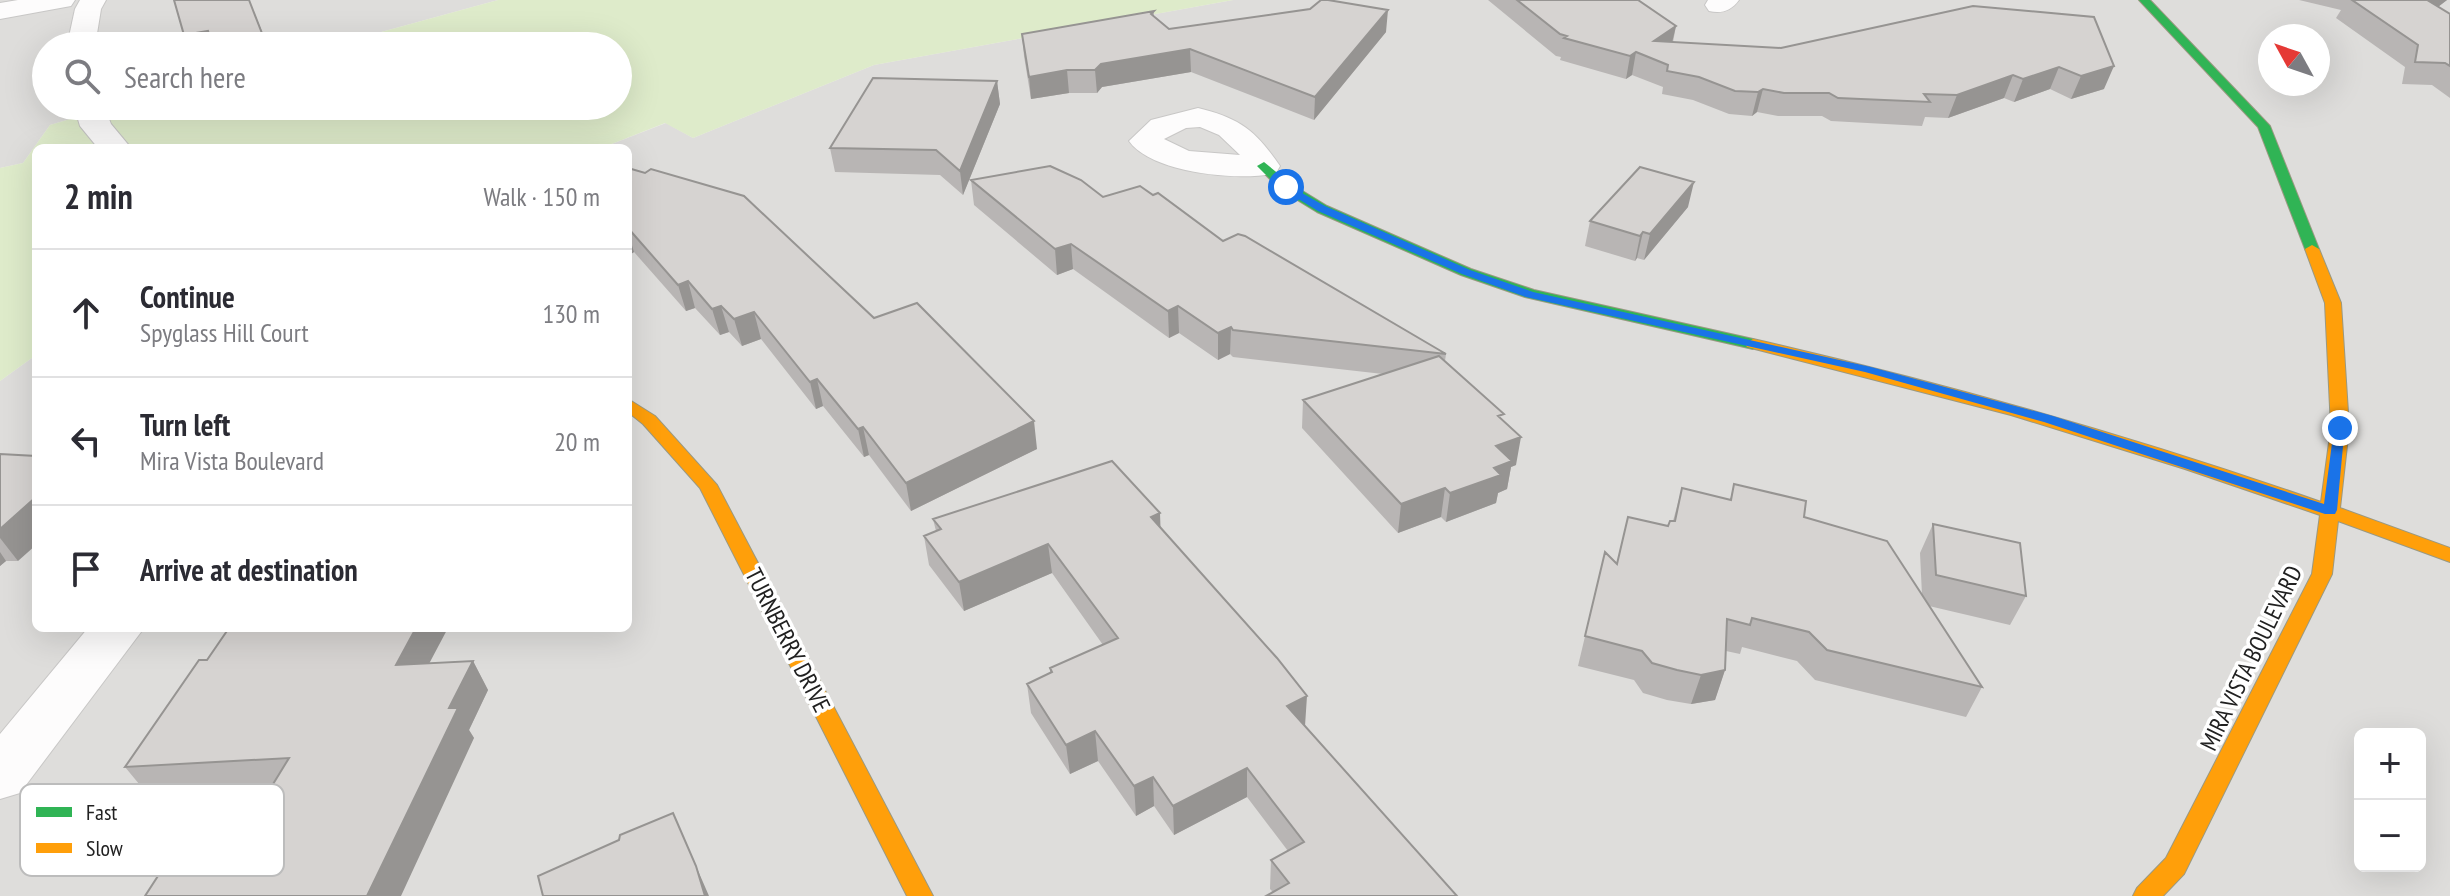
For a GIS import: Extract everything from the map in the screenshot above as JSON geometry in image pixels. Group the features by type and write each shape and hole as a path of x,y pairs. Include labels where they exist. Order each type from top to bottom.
{"street":[{"path":"0,11 62,0"},
{"path":"84,32 93,0"},
{"name":"MIRA VISTA BOULEVARD","path":"2144,0 2264,126 2333,303 2340,428 2322,574 2175,866 2146,896"},
{"path":"94,120 112,144"},
{"path":"1264,166 1286,187 1322,209 1466,272 1530,294 1882,373 2048,419 2330,510 2450,555"},
{"name":"TURNBERRY DRIVE","path":"632,407 649,420 708,485 920,896"},
{"path":"0,776 81,670 114,632"}],"shaded area":[{"path":"0,0 498,0 381,32 32,32 32,120 67,120 50,125 36,144 32,144 32,150 23,163 0,168"},
{"path":"1233,0 2450,0 2450,896 0,896 0,381 32,358 32,632 632,632 632,144 612,144 666,123 693,138 874,65"}],"green space":[{"path":"498,0 1233,0 874,65 693,138 665,123 612,144 36,144 50,125 67,120 632,120 632,32 381,32"},
{"path":"32,150 32,358 0,381 0,168 23,163"}],"building":[{"path":"174,0 249,0 261,32 208,31 183,32"},
{"path":"1321,0 1388,10 1315,97 1190,49 1101,64 1095,70 1067,70 1029,77 1022,34 1154,11 1151,14 1169,29 1310,9"},
{"path":"1517,0 1638,0 1676,26 1654,41 1781,48 1973,6 2094,17 2114,66 2081,76 2059,67 2023,79 2013,75 1957,95 1924,94 1930,102 1838,98 1829,93 1784,93 1763,89 1758,92 1735,91 1699,77 1667,71 1668,65 1636,52 1630,56 1564,38 1567,36 1560,34"},
{"path":"2352,0 2431,0 2450,14 2450,66 2445,63 2415,62 2418,45"},
{"path":"873,78 997,81 960,171 936,150 830,148"},
{"path":"1050,166 1081,180 1103,197 1140,186 1153,195 1158,193 1223,241 1238,234 1245,236 1446,354 1233,330 1231,327 1218,333 1178,306 1168,311 1071,244 1055,249 971,180"},
{"path":"1640,167 1694,182 1650,234 1643,232 1640,236 1590,221"},
{"path":"632,169 645,173 651,169 744,196 874,318 917,303 1034,421 906,483 863,427 858,429 817,379 810,382 754,312 734,319 721,306 712,309 688,281 678,285 632,233"},
{"path":"1439,356 1504,414 1498,416 1521,437 1496,446 1512,461 1494,468 1501,475 1450,493 1445,488 1401,504 1303,400"},
{"path":"0,454 32,456 32,501 0,529"},
{"path":"1112,461 1160,513 1151,517 1307,696 1287,706 1457,896 1266,896 1289,883 1271,860 1304,842 1247,768 1173,806 1153,777 1134,786 1095,731 1066,745 1027,684 1052,672 1050,668 1118,638 1048,544 959,582 924,536 941,529 933,519"},
{"path":"1734,484 1806,501 1804,517 1887,541 1982,687 1827,650 1809,632 1752,618 1750,625 1727,619 1725,670 1701,675 1652,663 1642,651 1585,636 1605,552 1617,564 1628,517 1668,526 1670,521 1675,521 1682,488 1731,500"},
{"path":"1933,524 2020,543 2026,596 1936,575"},
{"path":"226,632 414,632 396,665 473,661 449,708 458,708 367,896 145,896 158,876 284,876 284,784 273,784 289,758 125,767 199,660 207,660"},
{"path":"673,813 705,896 543,896 538,876 619,840 620,835"}],"traffic: fast":[{"path":"2144,0 2264,126 2312,249"},
{"path":"1264,166 1286,187 1322,209 1466,272 1530,294 1753,344"}],"traffic: slow":[{"path":"2146,896 2175,866 2322,574 2340,428 2333,303 2312,249"},
{"path":"1753,344 1930,387 2105,437 2278,493 2450,555"},
{"path":"632,407 649,420 708,485 920,896"}],"route":[{"path":"1286,187 1322,209 1466,272 1530,294 1867,369 2048,419 2330,510 2340,428"}]}
